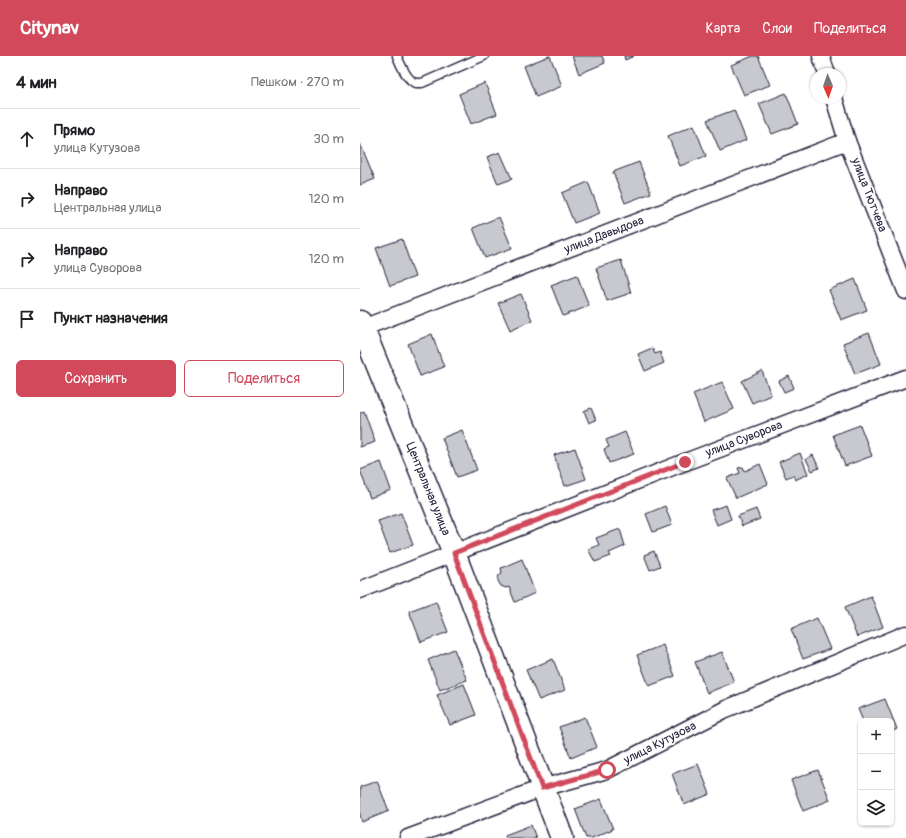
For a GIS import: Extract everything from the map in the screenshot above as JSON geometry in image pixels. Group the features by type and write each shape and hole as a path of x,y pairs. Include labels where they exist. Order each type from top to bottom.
{"street":[{"path":"821,56 825,68"},
{"name":"улица Тютчева","path":"836,104 847,140 906,291"},
{"name":"улица Давыдова","path":"361,326 847,140"},
{"name":"Центральная улица","path":"361,326 454,553 562,838"},
{"name":"улица Суворова","path":"360,590 685,462 906,378"},
{"name":"улица Кутузова","path":"408,838 542,788 607,770 726,709 906,634"}],"lane":[{"path":"397,56 410,80 415,83 422,83 484,56"}],"building":[{"path":"549,56 562,86 536,97 524,66"},
{"path":"572,56 602,56 605,63 579,74"},
{"path":"624,56 634,56 625,60"},
{"path":"753,56 758,56 770,85 744,95 731,65"},
{"path":"485,83 497,114 471,124 459,94"},
{"path":"786,93 798,124 772,134 759,104"},
{"path":"734,110 746,140 720,151 707,120"},
{"path":"694,125 706,156 680,166 668,136"},
{"path":"360,143 375,179 360,185"},
{"path":"500,152 512,179 498,184 487,157"},
{"path":"639,162 651,193 625,203 613,172"},
{"path":"588,182 600,213 574,223 562,193"},
{"path":"499,217 512,248 485,258 473,228"},
{"path":"402,239 415,277 390,286 376,248"},
{"path":"621,260 631,293 607,301 596,268"},
{"path":"577,275 589,306 563,316 551,285"},
{"path":"855,279 867,310 841,320 829,290"},
{"path":"521,294 532,320 510,330 498,303"},
{"path":"869,333 881,364 855,374 843,343"},
{"path":"432,334 444,367 420,376 408,344"},
{"path":"652,348 655,354 660,352 664,363 645,371 638,354"},
{"path":"762,371 771,395 752,403 742,381"},
{"path":"789,376 794,388 784,392 779,381"},
{"path":"722,382 734,409 704,422 693,394"},
{"path":"591,408 596,420 589,423 584,411"},
{"path":"364,411 375,442 360,447 360,413"},
{"path":"860,425 872,456 845,466 833,435"},
{"path":"462,430 477,470 457,477 442,438"},
{"path":"625,432 634,454 609,463 604,449 609,447 606,440"},
{"path":"575,448 586,479 565,486 554,455"},
{"path":"800,453 808,474 795,480 793,475 786,478 779,462"},
{"path":"813,455 819,468 812,471 806,459"},
{"path":"381,462 391,490 370,498 360,470"},
{"path":"760,464 768,484 736,498 727,478 740,473 738,468 743,467 745,471"},
{"path":"726,505 731,519 717,525 711,510"},
{"path":"665,506 672,525 653,532 646,514"},
{"path":"756,509 760,519 742,526 738,516"},
{"path":"401,513 413,545 390,553 378,521"},
{"path":"620,529 625,546 609,553 611,556 595,562 588,549 599,545 596,538"},
{"path":"654,551 660,566 650,570 644,555"},
{"path":"522,559 535,593 515,602 509,587 506,588 501,586 498,579 499,575 502,573 501,568"},
{"path":"871,596 883,627 857,637 845,607"},
{"path":"436,601 448,632 421,642 409,611"},
{"path":"817,618 830,649 803,659 791,629"},
{"path":"663,645 675,676 649,686 637,655"},
{"path":"454,649 467,680 440,690 428,660"},
{"path":"722,652 734,682 707,693 695,662"},
{"path":"553,659 565,690 539,700 526,670"},
{"path":"464,684 476,715 450,725 437,695"},
{"path":"885,699 893,718 862,718 858,709"},
{"path":"585,717 597,747 571,758 559,727"},
{"path":"894,722 897,729 894,730"},
{"path":"698,764 710,794 684,805 672,774"},
{"path":"818,770 830,800 803,811 791,780"},
{"path":"377,781 389,811 362,822 360,815 360,787"},
{"path":"601,799 613,829 592,838 586,838 575,809"},
{"path":"531,825 536,838 506,838 505,835"}],"route":[{"path":"607,770 542,788 454,553 685,462"}]}
